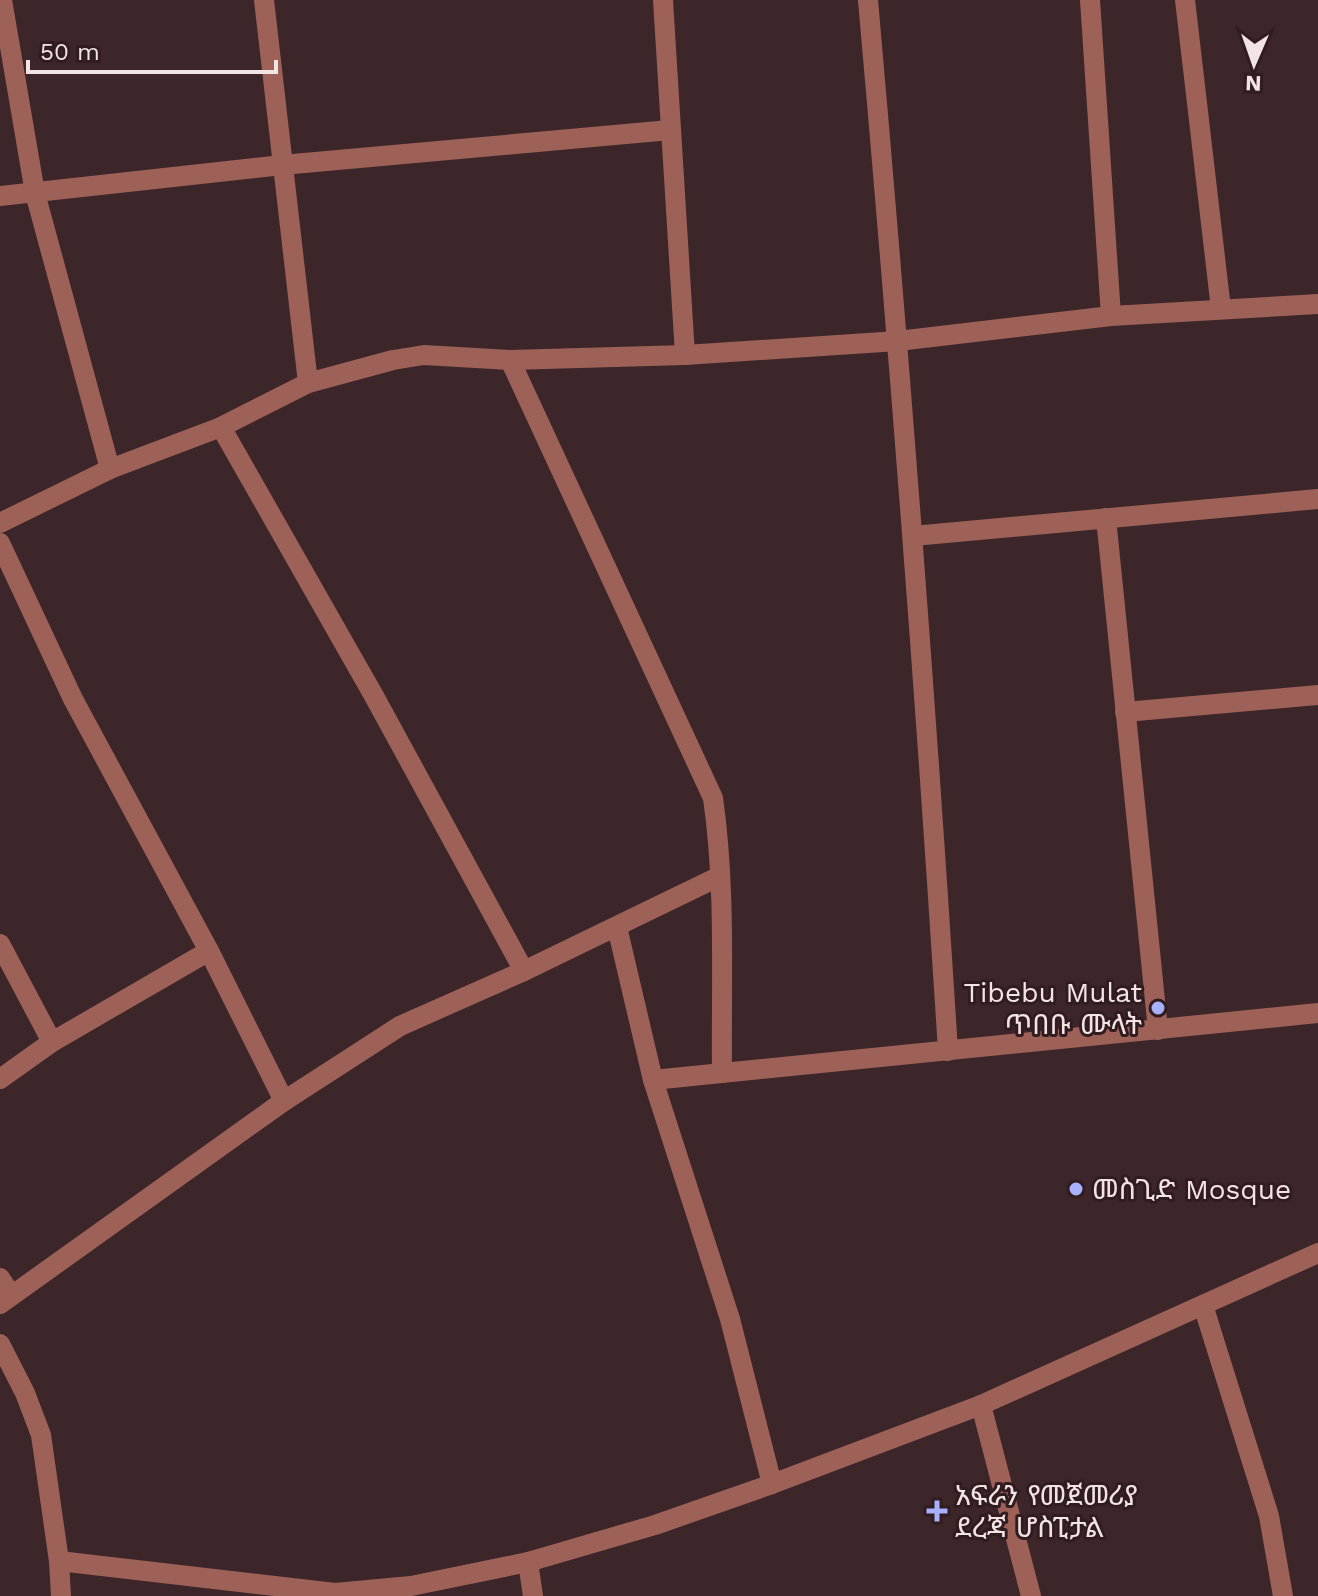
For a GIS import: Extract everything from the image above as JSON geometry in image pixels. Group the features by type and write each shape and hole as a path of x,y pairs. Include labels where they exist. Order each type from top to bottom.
{"street":[{"path":"2,0 35,193 110,469"},
{"path":"264,0 308,383"},
{"path":"663,0 685,355"},
{"path":"868,0 913,536 948,1051"},
{"path":"1090,0 1111,316"},
{"path":"1185,0 1221,309"},
{"path":"0,196 282,165 670,130"},
{"path":"0,523 110,469 221,427 308,383 393,360 424,355 510,360 685,355 898,341 1111,316 1318,304"},
{"path":"510,360 713,798 719,835 722,1073"},
{"path":"221,427 374,696 524,971"},
{"path":"913,536 1318,499"},
{"path":"1106,518 1158,1030"},
{"path":"0,543 73,699 209,951 284,1101"},
{"path":"1125,712 1318,695"},
{"path":"4,1292 284,1101 400,1026 524,971 720,876"},
{"path":"617,927 653,1080 730,1319 772,1484"},
{"path":"0,944 52,1042"},
{"path":"0,1079 52,1042 209,951"},
{"path":"653,1080 1318,1013"},
{"path":"59,1561 335,1593 411,1586 528,1562 655,1525 981,1405 1318,1253"},
{"path":"1203,1305 1269,1516 1283,1596"},
{"path":"0,1344 25,1393 41,1435 61,1596"},
{"path":"981,1405 1031,1596"},
{"path":"528,1562 533,1596"}],"place":[{"name":"Tibebu Mulat ጥበቡ ሙላት","path":"1158,1008"},
{"name":"መስጊድ Mosque","path":"1076,1189"},
{"name":"አፍራን የመጀመሪያ ደረጃ ሆስፒታል","path":"937,1511"}]}
